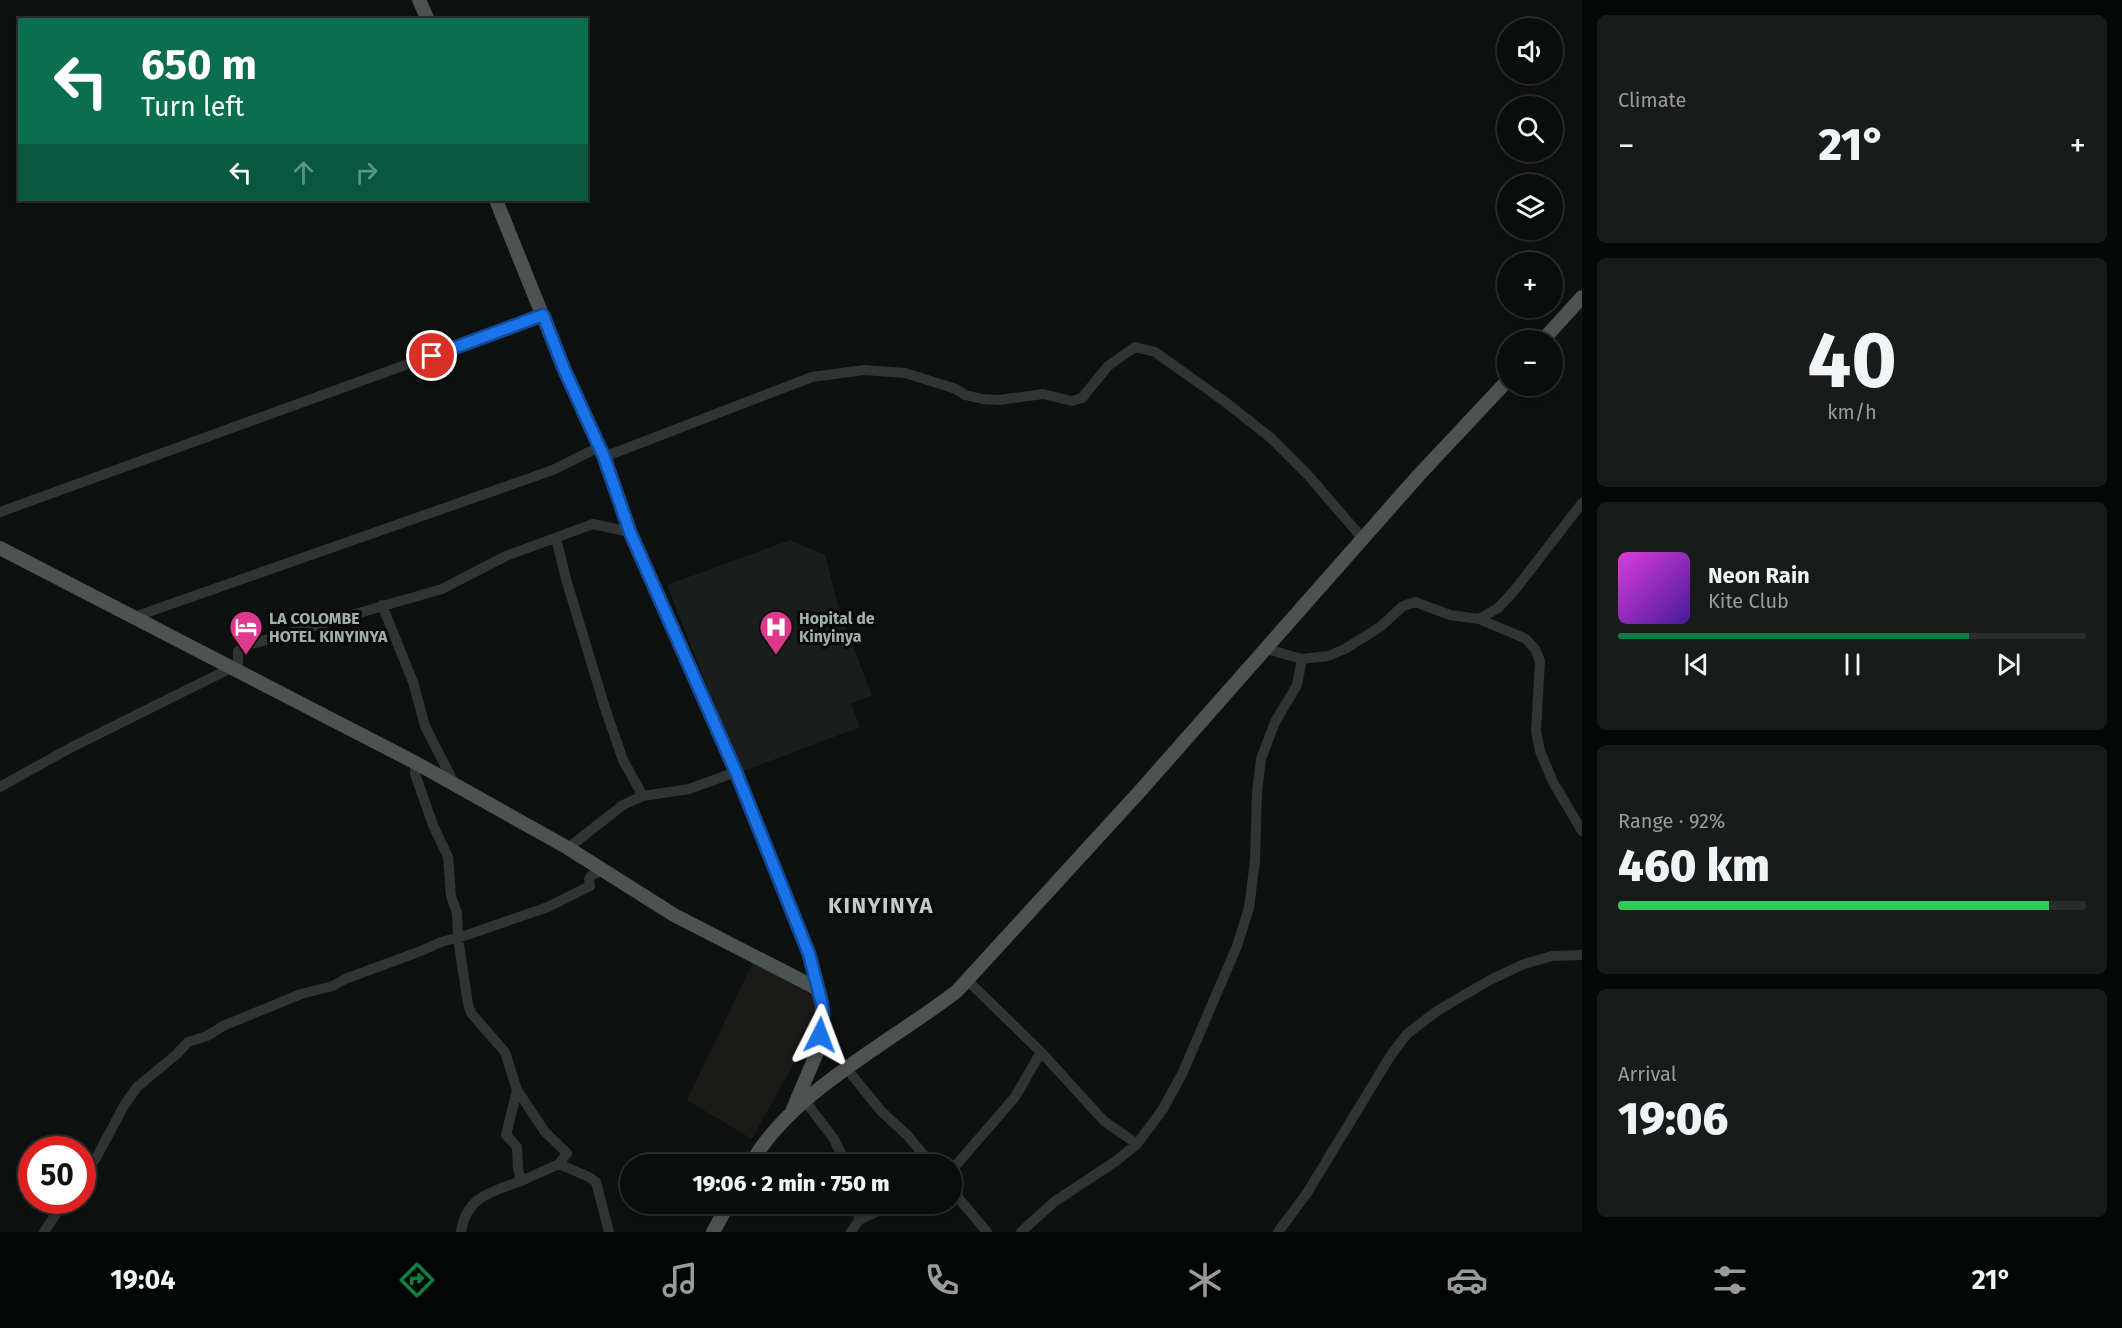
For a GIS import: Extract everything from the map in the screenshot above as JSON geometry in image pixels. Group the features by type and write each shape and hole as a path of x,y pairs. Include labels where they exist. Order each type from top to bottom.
{"main road":[{"path":"419,0 427,18"},
{"path":"496,201 602,452 630,532 736,772 809,954 823,1015 818,1050 808,1078 792,1110 758,1154"},
{"path":"1552,330 1582,297"},
{"path":"792,1110 957,991 1121,813 1363,539 1497,392"},
{"path":"0,548 454,783 568,848 674,915 818,988"},
{"path":"715,1231 724,1214"}],"street":[{"path":"0,512 543,315"},
{"path":"134,617 812,377 864,370 905,372 956,389 965,395 982,399 999,400 1043,394 1071,401 1082,398 1108,366 1135,347 1155,352 1271,438 1308,475 1363,539"},
{"path":"1479,619 1498,608 1514,591 1582,503"},
{"path":"0,787 81,743 235,670 238,651 242,647 442,589 507,556 594,524 630,532"},
{"path":"556,538 604,708 623,760 643,796"},
{"path":"1267,649 1302,658 1328,656 1345,649 1380,627 1411,602 1450,615 1479,619 1526,639 1535,649 1540,661 1536,731 1540,751 1553,782 1582,831"},
{"path":"382,605 413,682 425,726 454,783"},
{"path":"1021,1232 1054,1202 1116,1161 1137,1144 1163,1109 1183,1072 1237,946 1249,908 1255,861 1257,792 1261,759 1275,722 1297,685 1302,658"},
{"path":"416,763 415,774 433,825 448,857 451,896 458,913 458,938 471,1013 505,1052 517,1089 529,1111 545,1132 567,1153 559,1164 484,1194 464,1217 461,1232"},
{"path":"568,848 623,805 643,796 689,789 736,772"},
{"path":"96,1158 107,1133 131,1095 145,1079 177,1054 188,1042 207,1036 223,1026 301,994 333,986 441,942 458,938 567,898 590,886 589,879 592,874 604,870"},
{"path":"1278,1232 1307,1193 1390,1055 1407,1034 1437,1011 1490,980 1524,964 1552,956 1582,955"},
{"path":"967,980 1041,1052 1104,1121 1137,1144"},
{"path":"962,1157 1015,1097 1041,1052"},
{"path":"847,1069 881,1111 908,1136 923,1154"},
{"path":"517,1089 506,1135 517,1147 521,1181"},
{"path":"805,1101 834,1139 841,1154"},
{"path":"559,1164 588,1176 596,1182 609,1232"},
{"path":"962,1202 987,1232"},
{"path":"44,1232 56,1214"},
{"path":"859,1214 859,1220"},
{"path":"851,1232 859,1220 872,1214"}],"shaded area":[{"name":"Hopital de Kinyinya","path":"790,540 825,555 841,616 872,695 851,704 860,727 741,772 667,585"},
{"path":"753,962 814,993 820,1016 752,1139 687,1100"}],"place":[{"name":"LA COLOMBE HOTEL KINYINYA","path":"246,656"},
{"name":"Hopital de Kinyinya","path":"776,656"}],"district":[{"name":"KINYINYA","path":"881,905"}],"route":[{"path":"432,356 543,315 564,369 604,457 630,532 736,772 809,954 822,1004 820,1035"}]}
